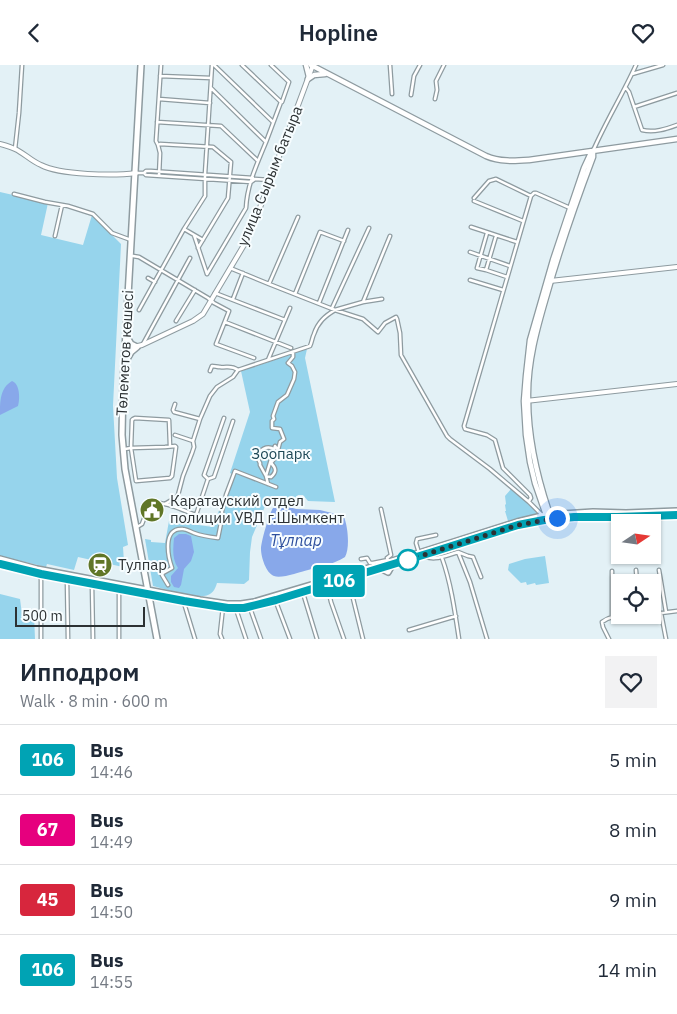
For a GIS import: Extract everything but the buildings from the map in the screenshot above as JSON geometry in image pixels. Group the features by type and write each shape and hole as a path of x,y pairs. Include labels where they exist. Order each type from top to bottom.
{"main road":[{"name":"Төлеметов көшесі","path":"142,65 124,415 137,527 159,639"},
{"path":"306,65 308,78 316,74 326,73"},
{"path":"312,65 492,159 500,161 514,161 677,139"},
{"path":"319,65 326,73"},
{"path":"546,515 531,444 526,401 530,362 549,281 570,208 593,151"},
{"path":"549,281 593,157 593,151"},
{"name":"Төлеметов көшесі","path":"134,207 122,415 123,453 128,488 149,592"},
{"path":"128,339 131,345 139,346"},
{"path":"127,359 130,352 139,346"},
{"path":"420,554 517,521 546,515 593,512 615,514"},
{"path":"652,514 677,513"},
{"path":"0,564 92,584 104,584 138,593 149,592 162,597 184,601 223,607 250,607 327,584 389,562 518,525 544,520 611,516"},
{"path":"0,559 104,584 227,604 242,604 263,600 348,576"},
{"path":"375,567 388,572 389,562"},
{"path":"138,593 151,604 162,597"}],"street":[{"path":"15,149 22,65"},
{"path":"159,176 160,153 156,141 161,65"},
{"path":"139,310 184,229 205,197 213,65"},
{"path":"213,65 273,122"},
{"path":"242,65 281,103"},
{"path":"194,235 207,274 246,208 251,181 254,178 258,161 289,83 271,65"},
{"name":"улица Сырым батыра","path":"126,349 139,346 196,320 203,314 244,245 255,221 312,65"},
{"path":"390,65 392,94"},
{"path":"411,95 414,76 420,65"},
{"path":"435,99 436,81 444,65"},
{"path":"593,151 636,65"},
{"path":"632,74 663,65"},
{"path":"160,75 211,78"},
{"path":"626,88 629,91 642,130 661,130 677,125"},
{"path":"211,89 266,142"},
{"path":"634,107 677,93"},
{"path":"158,99 210,103"},
{"path":"157,122 222,126 258,161"},
{"path":"0,143 15,149 40,165 54,170 114,175 160,171 230,175 270,180"},
{"path":"158,145 208,146 214,148 231,162 228,197 198,248"},
{"path":"144,173 146,175 159,176 251,181"},
{"path":"523,221 474,200 489,181 496,179 531,196"},
{"path":"529,502 530,495 503,468 495,440 487,435 466,429 464,426 531,196 536,193 570,208"},
{"path":"14,194 93,214 112,233 131,240"},
{"path":"55,236 62,205"},
{"path":"269,284 298,217"},
{"path":"470,227 517,242"},
{"path":"165,504 178,495 194,447 193,441 200,419 210,396 217,387 233,377 238,370 310,346 317,325 334,309 369,228"},
{"path":"184,229 203,240"},
{"path":"319,303 348,230"},
{"path":"295,294 320,232 344,241"},
{"path":"487,233 477,268 507,277"},
{"path":"362,302 390,236"},
{"path":"486,270 496,236"},
{"path":"470,252 510,265"},
{"path":"132,256 139,257 230,311 216,344 254,358"},
{"path":"139,346 190,258"},
{"path":"230,267 269,284 363,319 378,332 385,323 396,317 400,333 401,355 447,436 546,515"},
{"path":"549,281 677,267"},
{"path":"233,299 243,273"},
{"path":"148,277 155,282"},
{"path":"470,280 503,290"},
{"path":"176,321 195,290"},
{"path":"215,293 285,320"},
{"path":"334,309 382,299"},
{"path":"268,360 290,308"},
{"path":"225,322 291,348"},
{"path":"266,476 276,450 284,439 280,429 272,428 272,421 278,402 287,395 294,379 295,372 288,363 294,357 293,352"},
{"path":"210,371 212,366 230,366 238,370"},
{"path":"526,401 677,385"},
{"path":"175,404 174,412 200,419"},
{"path":"208,479 204,475 224,418"},
{"path":"133,482 170,478 172,476 176,447 128,448 133,419 169,420 170,447"},
{"path":"208,479 214,477 233,421"},
{"path":"175,435 193,441"},
{"path":"268,483 257,457 258,453 266,447 276,450"},
{"path":"266,476 271,477 276,470 271,463 275,458 276,450"},
{"path":"168,585 162,575 172,568 168,550 170,535 175,530 183,529 196,534 218,538 226,495 235,471 276,487"},
{"path":"137,527 142,524 150,503 165,504 196,515 208,479"},
{"path":"382,509 391,555 389,562"},
{"path":"436,535 417,539 416,543 420,554 429,559 458,552 468,557 473,557 481,577"},
{"path":"458,552 470,583 487,639"},
{"path":"442,557 460,639"},
{"path":"362,559 367,558 375,567"},
{"path":"636,570 636,574"},
{"path":"659,570 666,612"},
{"path":"41,574 41,639"},
{"path":"348,576 363,639"},
{"path":"67,579 68,639"},
{"path":"92,584 93,639"},
{"path":"327,584 344,639"},
{"path":"118,589 120,639"},
{"path":"302,592 317,639"},
{"path":"276,600 290,639"},
{"path":"184,601 195,639"},
{"path":"222,639 220,634 223,607"},
{"path":"250,607 261,639"},
{"path":"236,608 246,639"},
{"path":"666,639 661,613 677,611"},
{"path":"409,630 456,616"},
{"path":"609,639 602,622 611,617"}],"green space":[{"path":"0,192 48,203 41,235 83,245 92,215 121,244 113,406 117,478 128,545 123,547 123,567 78,557 74,570 47,564 46,567 0,556"},
{"name":"Зоопарк","path":"307,349 305,358 335,502 308,501 303,495 298,495 294,499 269,497 252,537 249,580 244,584 217,583 211,593 199,596 186,595 153,586 145,539 151,540 151,542 165,543 169,521 213,527 232,474 230,473 250,412 241,371"},
{"path":"511,489 538,512 537,516 508,521 505,511 505,496"},
{"path":"545,556 549,583 527,585 526,582 521,583 508,570 509,564"},
{"path":"0,594 20,599 22,614 34,614 35,639 0,639"}],"water":[{"path":"12,381 18,388 18,406 0,415 3,391"},
{"name":"Тұлпар","path":"280,504 296,509 320,510 344,517 348,537 348,548 345,557 327,565 291,575 277,577 271,574 263,560 261,545 271,511"},
{"path":"179,534 191,536 194,552 191,561 184,569 179,588 174,587 171,582 171,576 178,568 173,550 174,538"}],"bus line":[{"name":"106","path":"0,564 41,574 184,601 228,608 244,608 276,600 518,525 574,517 677,515"}],"place":[{"name":"Каратауский отдел полиции УВД г.Шымкент","path":"152,510"},
{"name":"Тулпар","path":"100,565"}],"route":[{"path":"408,560 518,525 557,518"}]}
